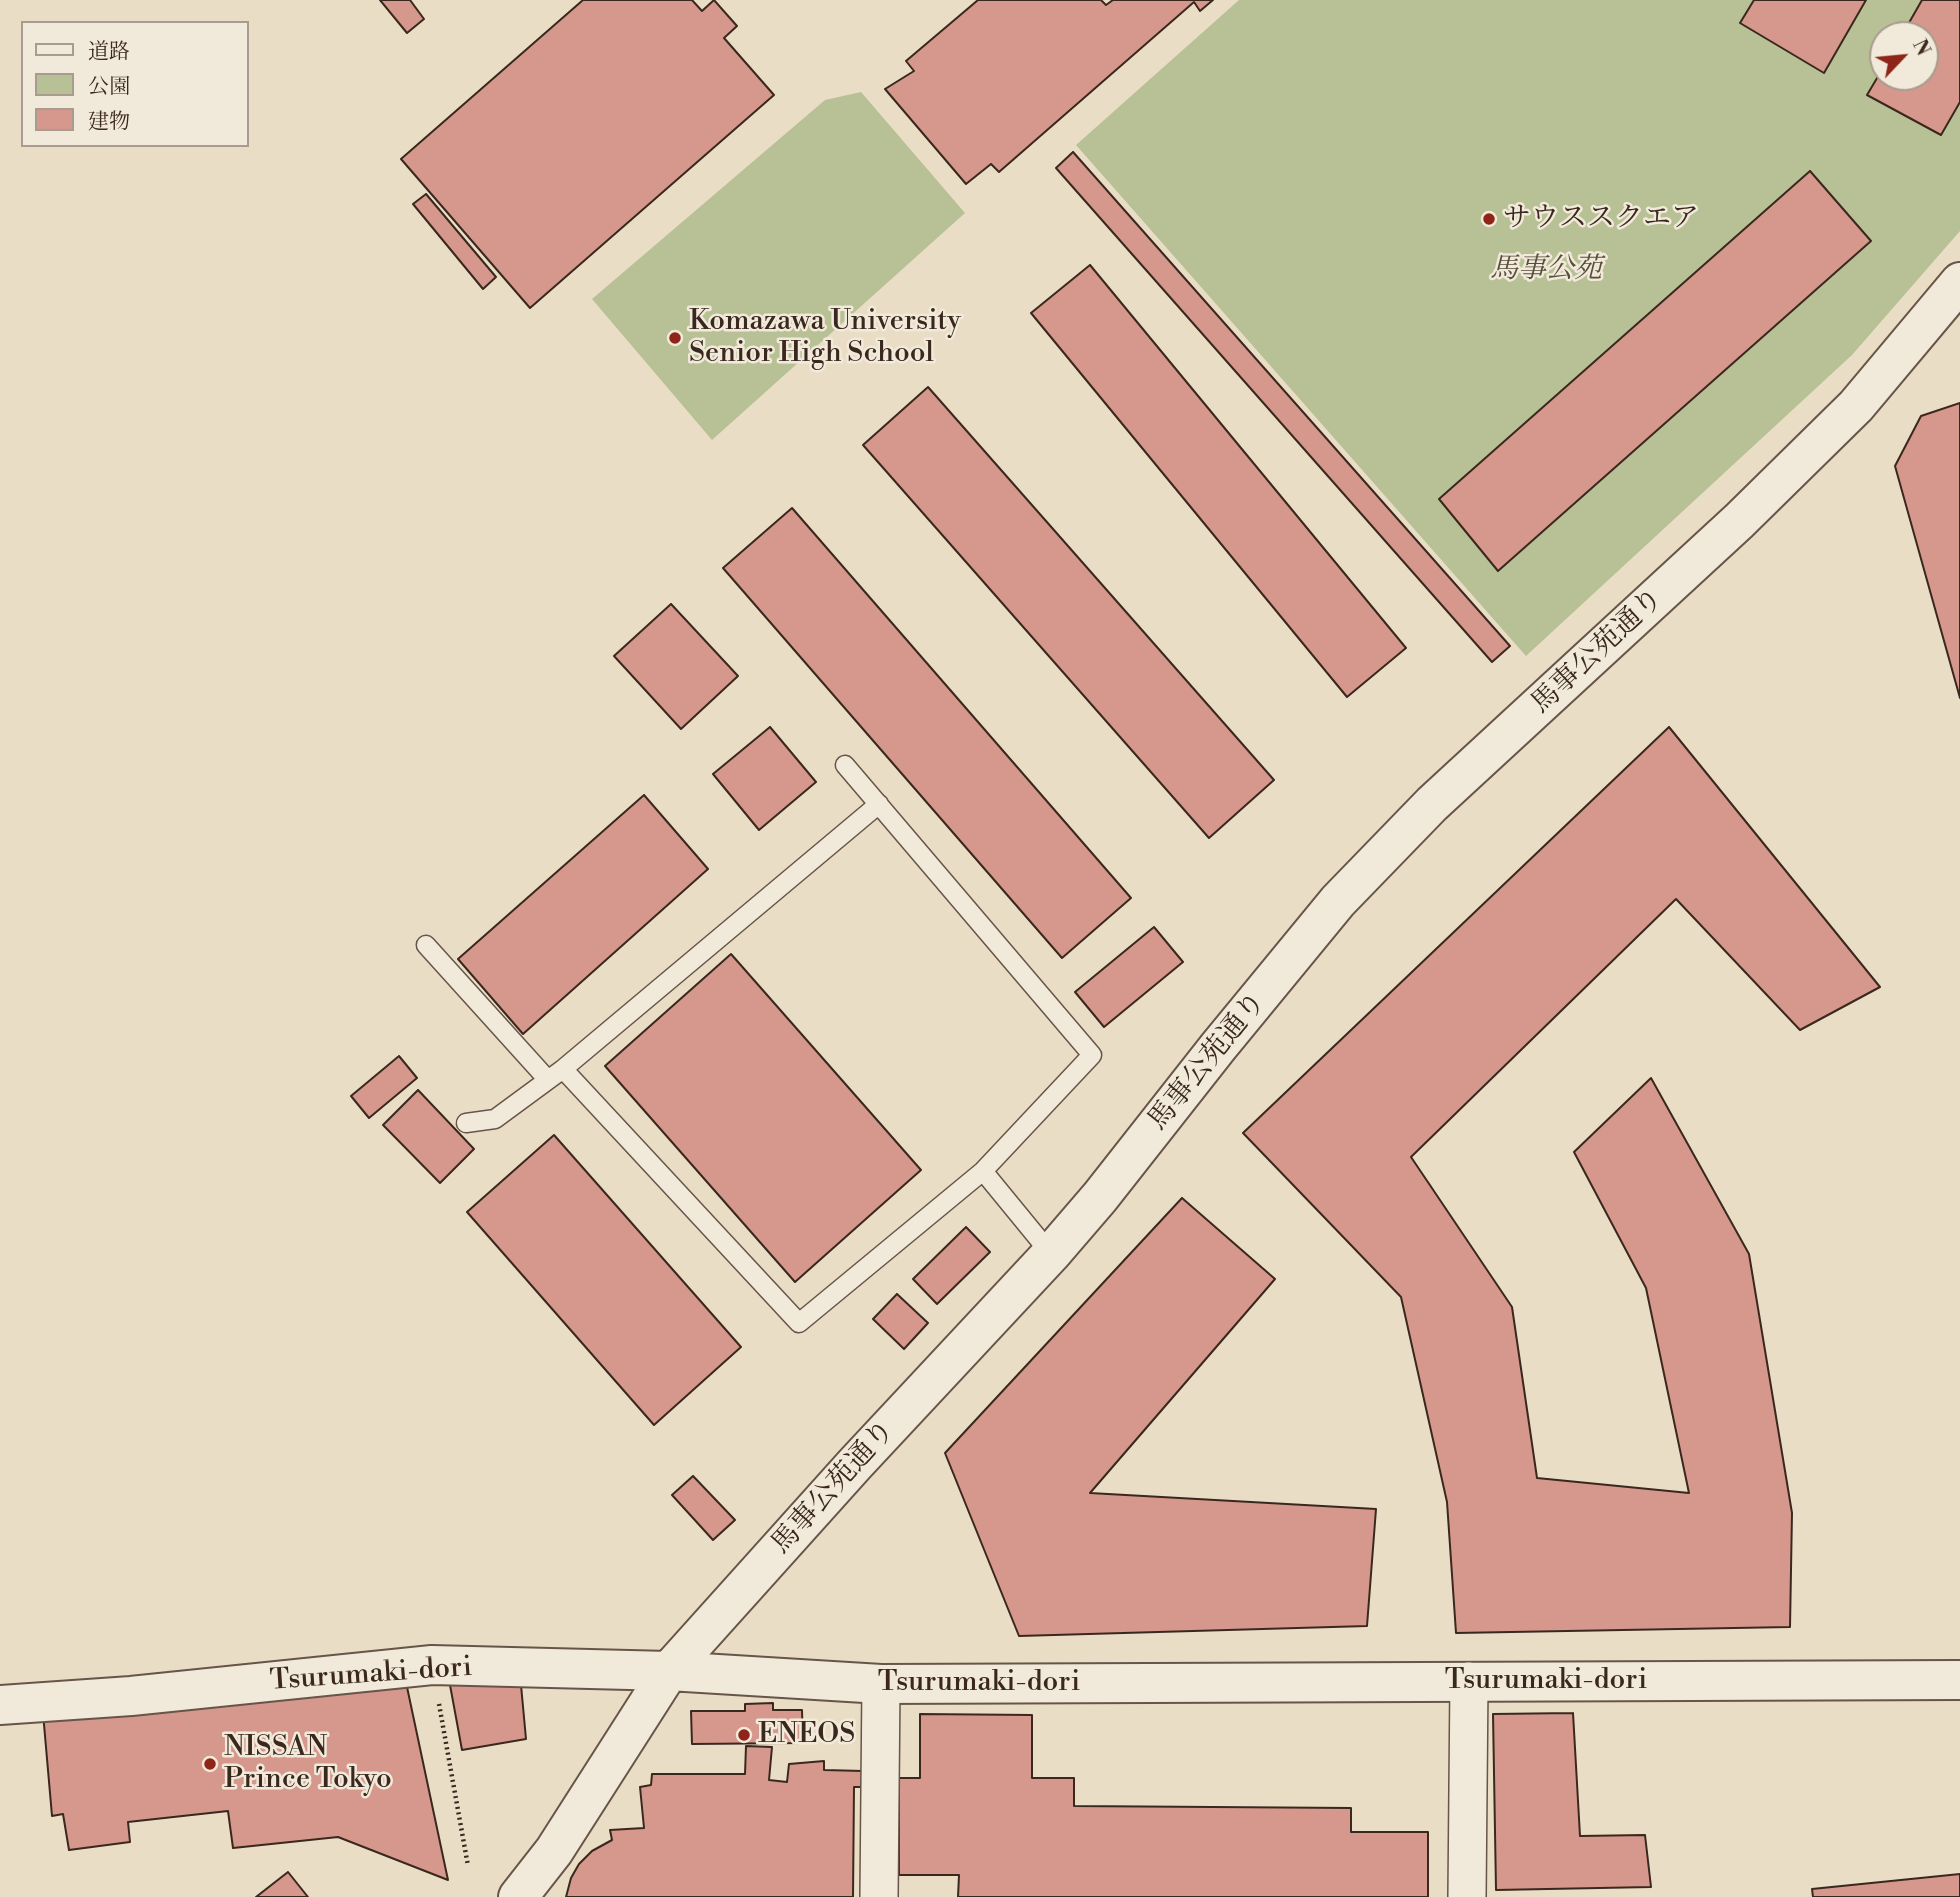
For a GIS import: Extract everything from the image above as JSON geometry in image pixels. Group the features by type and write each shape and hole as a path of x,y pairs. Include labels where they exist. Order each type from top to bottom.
{"street":[{"name":"馬事公苑通り","path":"518,1897 554,1851 668,1671 855,1464 1051,1254 1321,922 1385,850 1739,522 1856,406 1960,282"},
{"name":"Tsurumaki-dori","path":"0,1705 131,1696 432,1665 668,1671 881,1684 1960,1680"},
{"path":"1467,1897 1469,1681"},
{"path":"879,1897 881,1684"}],"lane":[{"path":"563,1069 799,1323 983,1171 1092,1055 845,765"},
{"path":"466,1122 495,1119 563,1069 879,804"},
{"path":"426,945 548,1080"},
{"path":"983,1171 1051,1254"}],"path":[{"path":"432,1665 468,1866"}],"green space":[{"name":"馬事公苑","path":"1239,0 1960,0 1960,231 1852,355 1526,656 1076,145"},
{"path":"861,92 965,213 712,440 592,299 825,100"}],"building":[{"path":"380,0 410,0 424,19 407,33"},
{"path":"583,0 692,0 702,11 714,0 737,26 724,38 774,95 530,308 401,159"},
{"path":"978,0 1101,0 1106,5 1113,0 1213,0 1200,11 1194,2 999,172 991,164 966,184 885,89 914,71 906,61"},
{"path":"1754,0 1866,0 1824,73 1740,23"},
{"path":"1922,0 1960,0 1960,102 1941,135 1867,95 1869,91 1939,91 1939,21 1910,21"},
{"path":"1073,152 1510,646 1492,662 1056,168"},
{"path":"1810,171 1871,241 1498,571 1439,499"},
{"path":"426,194 496,277 483,289 413,204"},
{"path":"1090,265 1406,648 1347,697 1031,313"},
{"path":"928,387 1274,780 1209,838 863,445"},
{"path":"1960,403 1960,698 1895,466 1921,416"},
{"path":"792,508 1131,898 1062,958 723,568"},
{"path":"671,604 738,676 681,729 614,656"},
{"path":"770,727 816,782 759,830 713,774"},
{"path":"1669,727 1880,987 1800,1030 1676,899 1411,1157 1512,1307 1537,1478 1689,1493 1646,1288 1574,1152 1651,1078 1749,1254 1792,1513 1790,1627 1456,1633 1447,1502 1401,1297 1243,1133"},
{"path":"644,795 708,869 523,1034 458,959"},
{"path":"1154,927 1183,962 1104,1027 1075,992"},
{"path":"731,954 921,1170 795,1282 605,1066"},
{"path":"399,1056 417,1078 369,1118 351,1096"},
{"path":"418,1090 474,1149 440,1183 383,1125"},
{"path":"554,1135 741,1347 654,1425 467,1212"},
{"path":"1182,1198 1275,1279 1090,1493 1376,1509 1367,1626 1019,1636 945,1453"},
{"path":"966,1227 990,1252 937,1304 913,1279"},
{"path":"897,1294 928,1323 904,1349 873,1319"},
{"path":"693,1476 735,1520 713,1540 672,1495"},
{"path":"450,1685 521,1685 526,1739 462,1750"},
{"path":"407,1687 448,1880 338,1837 233,1848 228,1811 128,1822 130,1842 69,1850 63,1814 52,1816 43,1713"},
{"path":"773,1703 773,1710 802,1710 803,1743 692,1744 691,1711 745,1711 745,1704"},
{"path":"1573,1713 1580,1836 1645,1835 1651,1887 1496,1890 1493,1714"},
{"path":"920,1714 1032,1715 1032,1778 1074,1778 1074,1806 1351,1808 1351,1832 1428,1832 1428,1897 958,1897 959,1875 899,1875 899,1778 920,1778"},
{"path":"746,1746 772,1747 769,1780 787,1782 789,1764 824,1761 824,1770 863,1771 862,1787 854,1787 853,1897 566,1897 571,1878 579,1864 592,1851 612,1840 610,1830 644,1828 640,1787 651,1785 652,1774 745,1774"},
{"path":"288,1872 308,1897 256,1897"},
{"path":"1960,1874 1960,1897 1813,1897 1812,1889"}],"place":[{"name":"サウススクエア","path":"1489,219"},
{"name":"Komazawa University Senior High School","path":"675,338"},
{"name":"ENEOS","path":"744,1735"},
{"name":"NISSAN Prince Tokyo","path":"210,1764"}]}
